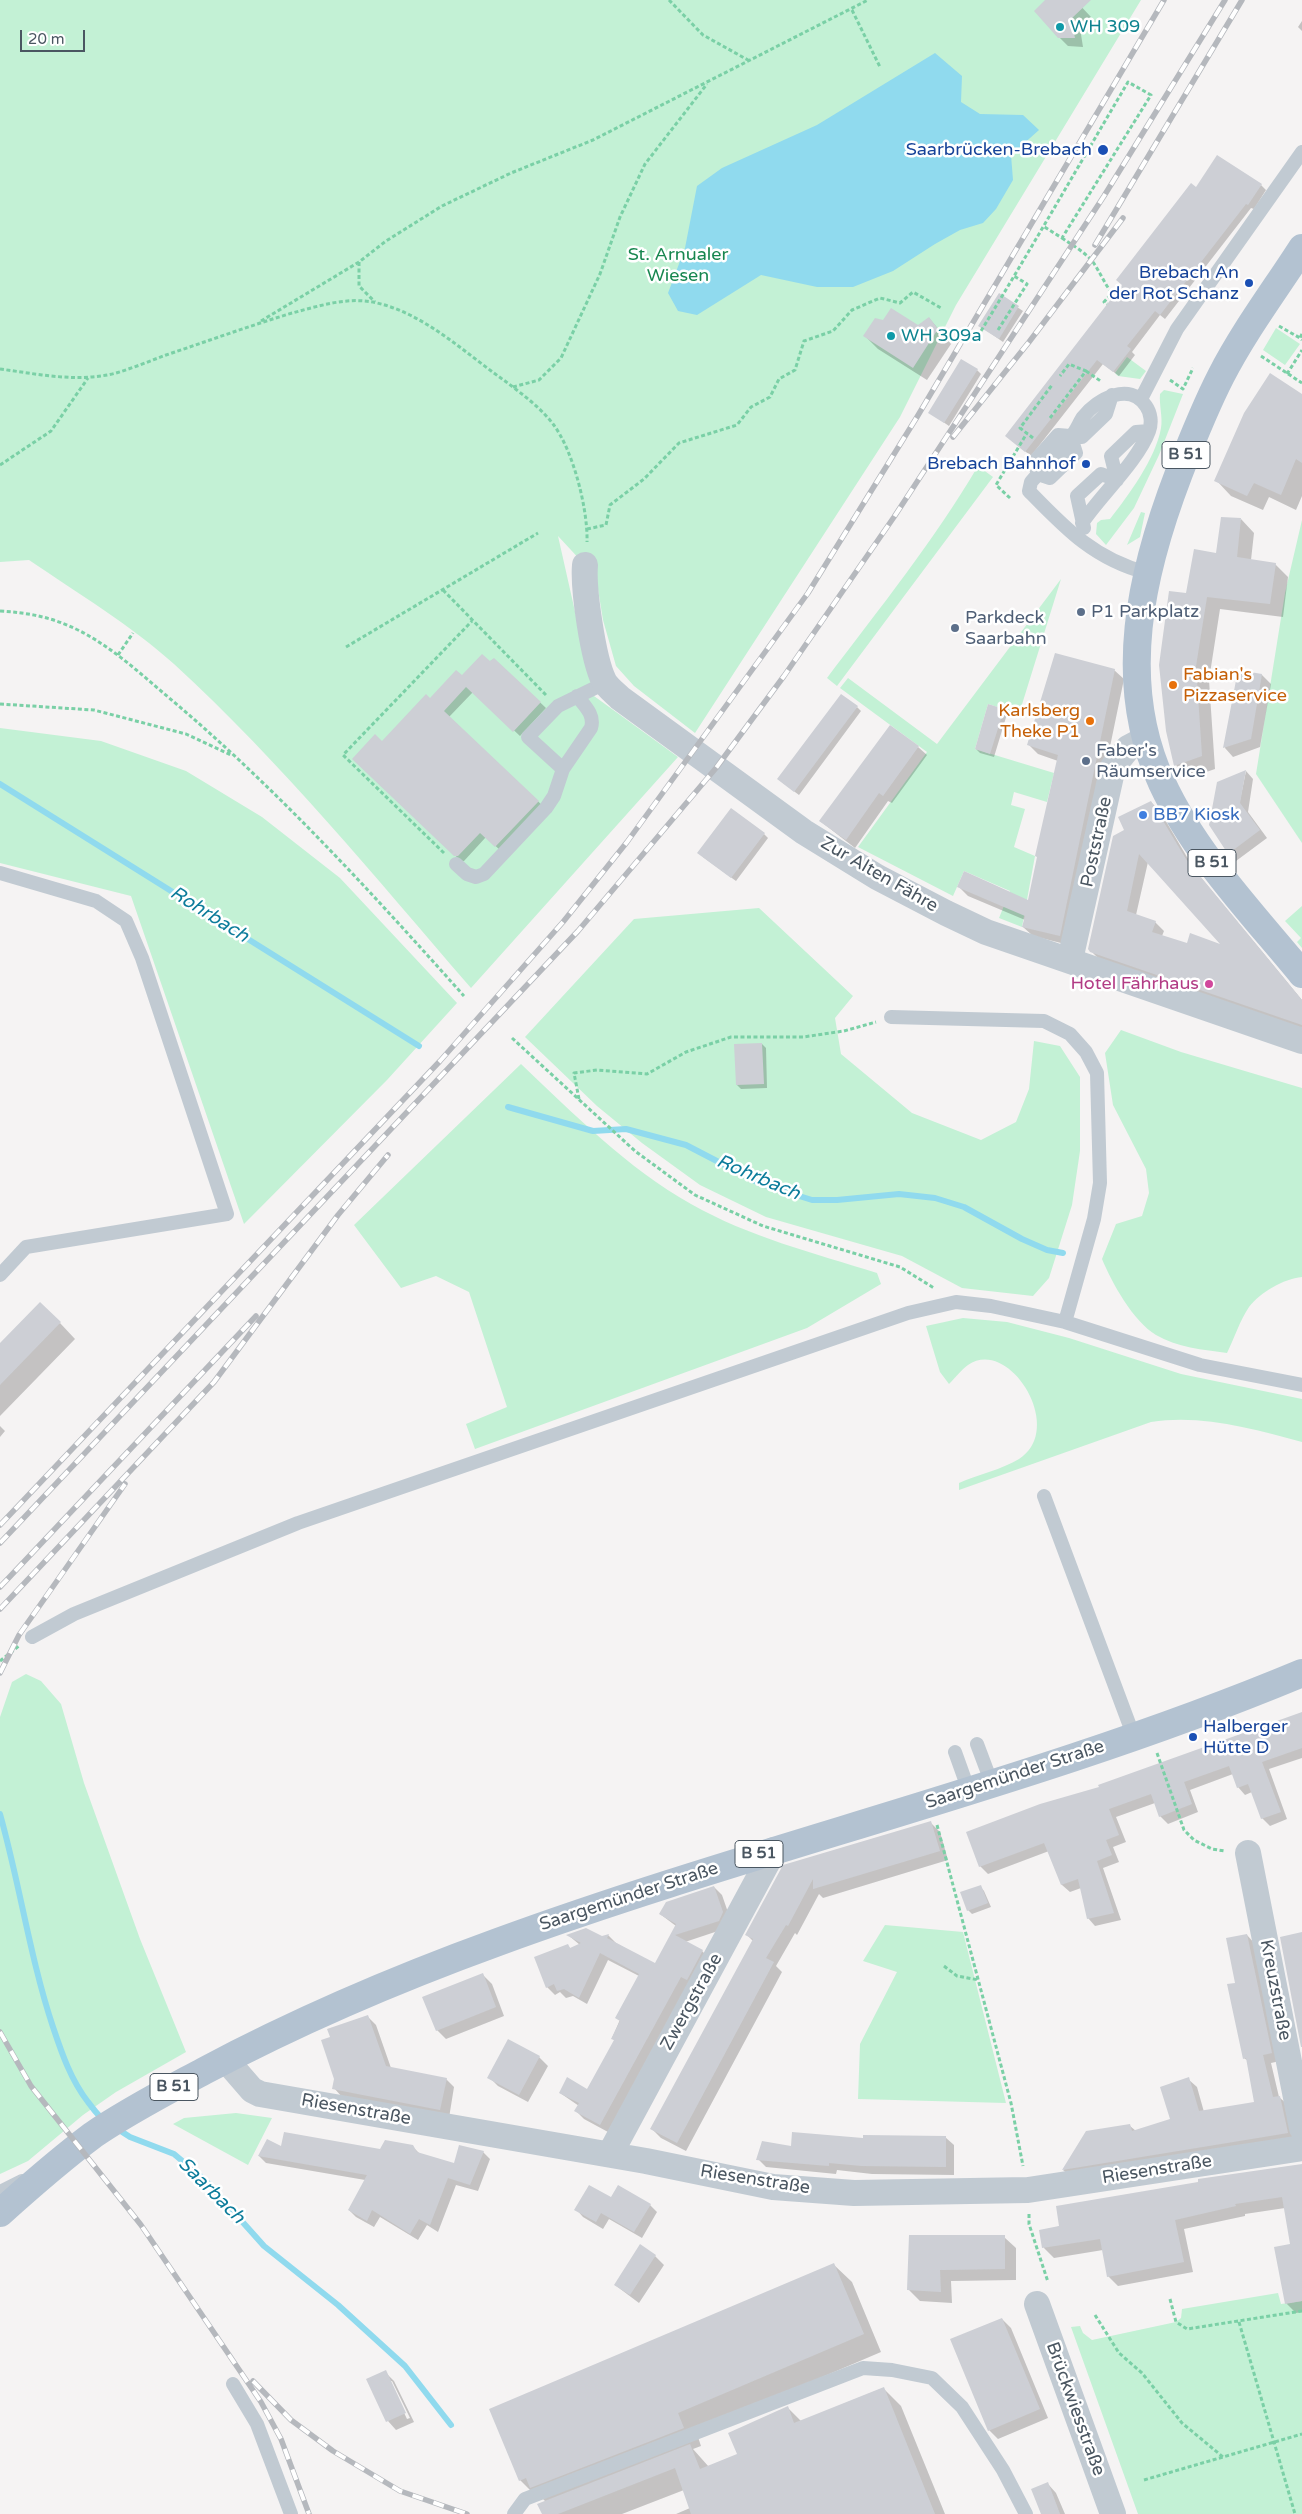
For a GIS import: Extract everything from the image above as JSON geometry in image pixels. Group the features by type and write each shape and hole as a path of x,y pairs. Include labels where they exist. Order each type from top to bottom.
{"main road":[{"name":"B 51","path":"1302,248 1240,343 1198,422 1172,491 1147,574 1139,613 1136,670 1145,739 1161,782 1182,821 1228,883 1302,974"},
{"name":"Saargemünder Straße","path":"0,2213 56,2164 124,2116 226,2060 334,2006 411,1973 565,1918 774,1850 980,1788 1142,1734 1302,1673"}],"street":[{"name":"Zur Alten Fähre","path":"585,564 584,584 599,668 605,683 620,698 804,832 877,877 986,932 1302,1041"},
{"name":"Poststraße","path":"1070,960 1113,767 1128,748 1145,739"},
{"name":"Zwergstraße","path":"610,2154 774,1850"},
{"name":"Kreuzstraße","path":"1248,1853 1302,2128"},
{"name":"Riesenstraße","path":"226,2060 252,2090 260,2094 610,2154 773,2187 854,2193 1028,2190 1302,2148"},
{"name":"Brückwiesstraße","path":"1043,2294 1113,2514"}],"lane":[{"path":"1142,399 1177,329 1302,152"},
{"path":"1082,524 1117,480 1149,431 1149,413 1142,399 1122,392 1112,395 1106,414 1082,437 1071,437 1031,482 1029,491 1066,528 1092,550 1118,565 1147,574"},
{"path":"1092,550 1082,524 1078,496 1101,474 1117,480"},
{"path":"563,769 528,736 558,706 605,683"},
{"path":"456,864 467,874 476,877 484,874 546,808 554,796 563,769 591,728 593,722 590,711 577,696"},
{"path":"0,873 96,901 126,921 142,958 227,1214 26,1247 0,1275"},
{"path":"891,1017 1044,1020 1070,1034 1086,1052 1097,1073 1100,1183 1094,1219 1065,1322"},
{"path":"32,1637 74,1614 298,1523 908,1313 956,1302 991,1306 1065,1322 1200,1365 1302,1385"},
{"path":"1044,1496 1116,1688 1142,1734"},
{"path":"977,1744 980,1788"},
{"path":"955,1752 980,1788"},
{"path":"0,2192 56,2164"},
{"path":"514,2514 525,2499 863,2368 892,2370 932,2378 962,2407 1003,2470 1026,2514"},
{"path":"233,2384 257,2424 291,2514"}],"path":[{"path":"669,0 703,35 748,60"},
{"path":"256,324 359,262 386,241 442,206 511,174 592,140 709,82 748,60 852,10 868,0"},
{"path":"852,10 880,66"},
{"path":"513,387 539,380 561,358 600,274 620,217 645,164 709,82"},
{"path":"981,332 1128,82 1151,96 1062,238"},
{"path":"1043,226 1092,260 1102,281 1112,292 1104,302 1107,304"},
{"path":"359,262 359,286 375,302"},
{"path":"998,330 1027,284 1014,276"},
{"path":"587,529 606,525 610,504 644,479 679,443 737,425 751,407 770,397 779,379 795,370 804,341 833,331 852,310 880,298 900,303 913,292 941,308"},
{"path":"0,369 68,377 88,377 116,373 256,324 320,306 348,301 375,302 400,310 425,323 513,387 539,408 553,424 564,443 577,479 587,529 585,564"},
{"path":"1281,327 1301,338"},
{"path":"1287,374 1302,350"},
{"path":"1256,354 1302,383"},
{"path":"1060,376 1069,364 1086,371 1103,382"},
{"path":"1184,387 1192,368"},
{"path":"1046,424 1086,371"},
{"path":"0,465 51,431 88,377"},
{"path":"1041,443 1020,428 1052,386"},
{"path":"1034,439 1040,431"},
{"path":"1010,498 996,485 1027,433"},
{"path":"346,647 538,533"},
{"path":"443,590 558,706"},
{"path":"0,611 37,614 80,631 118,655 234,756 351,870 464,996"},
{"path":"456,864 343,755 472,621"},
{"path":"118,655 133,633"},
{"path":"0,704 94,710 186,734 234,756"},
{"path":"580,1101 574,1073 597,1070 647,1074 686,1052 731,1037 803,1037 844,1031 891,1017"},
{"path":"512,1038 590,1112 635,1150 695,1195 763,1226 900,1267 956,1302"},
{"path":"0,1661 32,1637"},
{"path":"1142,1734 1184,1830 1194,1840 1212,1849 1248,1853"},
{"path":"944,1851 1011,2103 1028,2190 1030,2224 1043,2294"},
{"path":"944,1966 957,1976 979,1980"},
{"path":"1170,2299 1176,2322 1186,2329 1302,2312"},
{"path":"1095,2315 1119,2353 1142,2373 1182,2423 1223,2457"},
{"path":"1239,2322 1272,2443 1294,2514"},
{"path":"1144,2480 1302,2434"}],"green space":[{"name":"St. Arnualer Wiesen","path":"0,0 1141,0 956,305 900,417 695,733 634,686 616,666 603,620 596,577 558,536 594,696 678,757 471,988 327,821 214,702 174,664 122,623 29,560 0,562"},
{"path":"1276,328 1300,344 1285,365 1263,350"},
{"path":"1127,357 1146,371 1140,379 1118,376 1115,373"},
{"path":"1164,390 1183,394 1159,455 1134,508 1106,545 1096,534 1097,523 1101,520 1110,519 1133,488 1147,464 1158,440 1161,428 1160,394"},
{"path":"978,466 993,477 837,686 827,678 925,548"},
{"path":"1141,512 1145,513 1140,537 1127,545"},
{"path":"1302,520 1302,843 1256,774 1285,593"},
{"path":"1061,579 1019,714 988,704 975,749 1054,773 1047,802 1014,792 1011,805 1025,809 1014,847 1035,856 1022,927 999,918 1010,891 964,871 953,896 858,847 927,752 840,688 848,678 937,744"},
{"path":"0,728 101,741 186,771 262,817 340,878 457,1003 387,1080 244,1224 131,896 0,863"},
{"path":"1302,906 1302,948 1297,942 1301,938 1285,921"},
{"path":"759,908 853,996 835,1018 841,1054 912,1113 981,1140 1016,1122 1029,1089 1034,1041 1060,1046 1080,1077 1080,1151 1072,1205 1049,1278 1033,1296 962,1288 902,1256 766,1217 700,1185 642,1143 597,1106 525,1037 634,919"},
{"path":"1121,1030 1181,1052 1302,1088 1302,1277 1280,1283 1254,1301 1243,1318 1227,1353 1181,1345 1164,1339 1147,1329 1124,1301 1102,1259 1116,1224 1142,1216 1149,1193 1146,1169 1113,1105 1105,1053"},
{"path":"521,1064 602,1139 667,1190 713,1216 736,1226 806,1251 877,1273 881,1284 807,1328 475,1449 466,1424 507,1407 469,1292 436,1276 401,1288 354,1225"},
{"path":"963,1318 1007,1322 1069,1338 1181,1374 1302,1399 1302,1442 1208,1421 1170,1420 1151,1422 959,1490 959,1483 1019,1459 1032,1445 1037,1428 1035,1408 1027,1390 1015,1374 1000,1363 984,1359 968,1365 949,1384 940,1372 926,1326"},
{"path":"26,1674 41,1681 61,1704 84,1783 140,1939 186,2052 116,2092 83,2115 28,2161 0,2174 0,1717 12,1682"},
{"path":"885,1925 963,1932 1006,2103 858,2099 860,2044 897,1972 863,1961"},
{"path":"236,2113 272,2118 248,2165 173,2124 184,2118"},
{"path":"1278,2293 1281,2304 1302,2301 1302,2514 1138,2514 1071,2327 1080,2326 1083,2333 1092,2340 1176,2322 1181,2318 1182,2309"}],"water":[{"path":"935,53 962,76 961,102 980,114 1023,115 1039,130 1011,155 1013,180 996,209 983,223 960,230 893,271 853,287 817,287 761,275 697,315 678,311 668,293 685,248 697,186 722,168 817,125"}],"building":[{"name":"WH 309","path":"1045,0 1091,0 1071,19 1075,38 1058,38 1034,11"},
{"path":"1217,155 1262,184 1248,205 1246,204 1160,315 1155,311 1127,346 1131,349 1113,372 1097,360 1025,452 1005,436 1122,285 1116,280 1191,183 1196,187"},
{"path":"999,293 1019,306 999,339 978,326"},
{"name":"WH 309a","path":"891,308 918,325 929,317 938,329 913,368 863,336 875,318 883,320"},
{"path":"961,359 978,369 944,423 928,413"},
{"path":"1270,373 1302,394 1302,463 1296,459 1281,495 1254,483 1247,496 1214,481 1244,413"},
{"path":"1221,517 1241,518 1237,557 1276,563 1270,604 1207,597 1196,666 1202,756 1174,766 1166,731 1159,665 1169,591 1186,593 1194,549 1216,553"},
{"path":"1055,653 1115,669 1060,936 1022,927 1025,916 957,887 964,871 1028,900 1037,857 1035,856 1058,755 1027,745"},
{"path":"482,654 490,661 494,658 541,702 513,732 466,687 444,711 539,801 495,847 480,833 458,856 454,856 352,759 375,734 382,741 426,694 430,698 456,670 462,675"},
{"path":"1238,670 1262,674 1251,739 1223,748"},
{"path":"841,694 858,706 794,792 777,779"},
{"path":"988,704 1004,709 990,754 975,749"},
{"path":"890,725 919,746 883,796 879,793 846,840 819,821"},
{"path":"1246,770 1240,803 1260,830 1228,854 1209,825 1217,782"},
{"path":"1151,801 1186,859 1302,1000 1302,1025 1090,952 1088,949 1113,836 1124,830 1118,817","holes":["1139,854 1220,944 1190,933 1187,943 1152,932 1156,921 1127,911"]},
{"path":"731,808 765,833 731,878 697,853"},
{"path":"762,1043 764,1084 736,1085 734,1044"},
{"path":"40,1302 61,1322 0,1385 0,1343"},
{"path":"1302,1712 1302,1748 1262,1762 1281,1812 1261,1819 1248,1784 1237,1788 1229,1766 1184,1782 1192,1804 1159,1817 1151,1794 1109,1809 1119,1835 1106,1840 1112,1855 1097,1861 1114,1913 1087,1919 1078,1879 1061,1885 1044,1843 979,1867 966,1832 1040,1804 1099,1787 1098,1785"},
{"path":"931,1821 940,1851 813,1889 813,1879 788,1926 786,1925 766,1958 774,1962 677,2143 650,2129 753,1939 745,1935 783,1865"},
{"path":"981,1885 988,1903 967,1911 960,1892"},
{"path":"714,1886 723,1912 719,1921 675,1935 703,1950 687,1980 681,1977 600,2125 574,2111 579,2103 559,2093 567,2077 587,2089 614,2040 611,2039 620,2021 615,2018 639,1974 600,1953 579,1998 564,1989 557,1991 554,1984 546,1988 534,1957 568,1944 570,1948 581,1943 566,1935 586,1928 602,1936 609,1934 607,1938 655,1963 676,1924 659,1914 666,1902"},
{"path":"1302,1932 1302,2047 1301,2047 1280,1937"},
{"path":"1247,1934 1272,2053 1263,2055 1273,2097 1280,2096 1288,2133 1062,2170 1086,2131 1130,2124 1132,2131 1170,2119 1160,2087 1189,2077 1199,2111 1254,2102 1246,2058 1243,2059 1227,1984 1235,1983 1226,1938"},
{"path":"483,1973 496,2007 436,2031 422,1997"},
{"path":"368,2015 386,2066 447,2078 440,2110 332,2089 334,2079 321,2040 330,2037 327,2029"},
{"path":"508,2039 540,2056 519,2095 487,2078"},
{"path":"284,2132 380,2149 385,2140 413,2145 417,2152 454,2163 459,2145 484,2151 470,2185 448,2178 430,2225 419,2219 410,2234 372,2210 367,2221 348,2210 367,2175 258,2156 267,2139 281,2146"},
{"path":"792,2132 863,2138 863,2135 946,2136 946,2167 862,2166 829,2163 829,2166 756,2160 762,2141 791,2146"},
{"path":"1302,2164 1302,2301 1285,2304 1274,2247 1290,2244 1282,2197 1235,2204 1236,2206 1175,2220 1184,2262 1107,2277 1100,2239 1042,2248 1039,2230 1059,2226 1056,2206 1198,2182 1198,2179"},
{"path":"589,2185 611,2197 618,2185 651,2204 634,2232 601,2213 596,2222 574,2210"},
{"path":"909,2235 1005,2235 1005,2269 940,2270 941,2292 907,2290"},
{"path":"640,2244 656,2255 630,2295 614,2285"},
{"path":"834,2263 864,2334 678,2413 684,2428 530,2488 526,2478 519,2481 489,2409"},
{"path":"1002,2318 1040,2409 988,2431 950,2339"},
{"path":"386,2370 406,2413 386,2422 366,2379"},
{"path":"884,2387 935,2514 691,2514 675,2468 558,2514 542,2514 537,2504 690,2444 700,2469 737,2454 728,2433 788,2406 794,2423"},
{"path":"1048,2482 1060,2514 1041,2514 1031,2489"}],"waterway":[{"name":"Rohrbach","path":"0,784 419,1046"},
{"name":"Rohrbach","path":"508,1107 593,1131 626,1129 686,1145 761,1184 812,1200 837,1200 899,1194 935,1198 964,1207 1022,1239 1047,1250 1063,1253"},
{"name":"Saarbach","path":"0,1814 31,1948 56,2037 82,2094 103,2119"},
{"name":"Saarbach","path":"116,2128 130,2137 174,2154 205,2180 264,2246 338,2305 405,2366 451,2425"}],"railway":[{"path":"0,1525 440,1061 563,922 627,842 808,593 917,417 1164,0"},
{"path":"0,1543 578,931 716,768 784,676 894,517 1104,196 1225,0"},
{"path":"1095,245 1242,0"},
{"path":"953,437 1029,342 1123,218"},
{"path":"0,1609 214,1382 338,1215 388,1155"},
{"path":"0,1587 256,1316"},
{"path":"0,1673 19,1635 125,1484"},
{"path":"0,2032 31,2086 141,2225 261,2402 281,2439 309,2514"},
{"path":"253,2381 291,2420 333,2451 400,2491 467,2514"}],"place":[{"name":"WH 309","path":"1060,27"},
{"name":"Saarbrücken-Brebach","path":"1103,150"},
{"name":"Brebach An der Rot Schanz","path":"1249,283"},
{"name":"WH 309a","path":"891,336"},
{"name":"Brebach Bahnhof","path":"1086,464"},
{"name":"P1 Parkplatz","path":"1081,612"},
{"name":"Parkdeck Saarbahn","path":"955,628"},
{"name":"Fabian's Pizzaservice","path":"1173,685"},
{"name":"Karlsberg Theke P1","path":"1090,721"},
{"name":"Faber's Räumservice","path":"1086,761"},
{"name":"BB7 Kiosk","path":"1143,815"},
{"name":"Hotel Fährhaus","path":"1209,984"},
{"name":"Halberger Hütte D","path":"1193,1737"}]}
